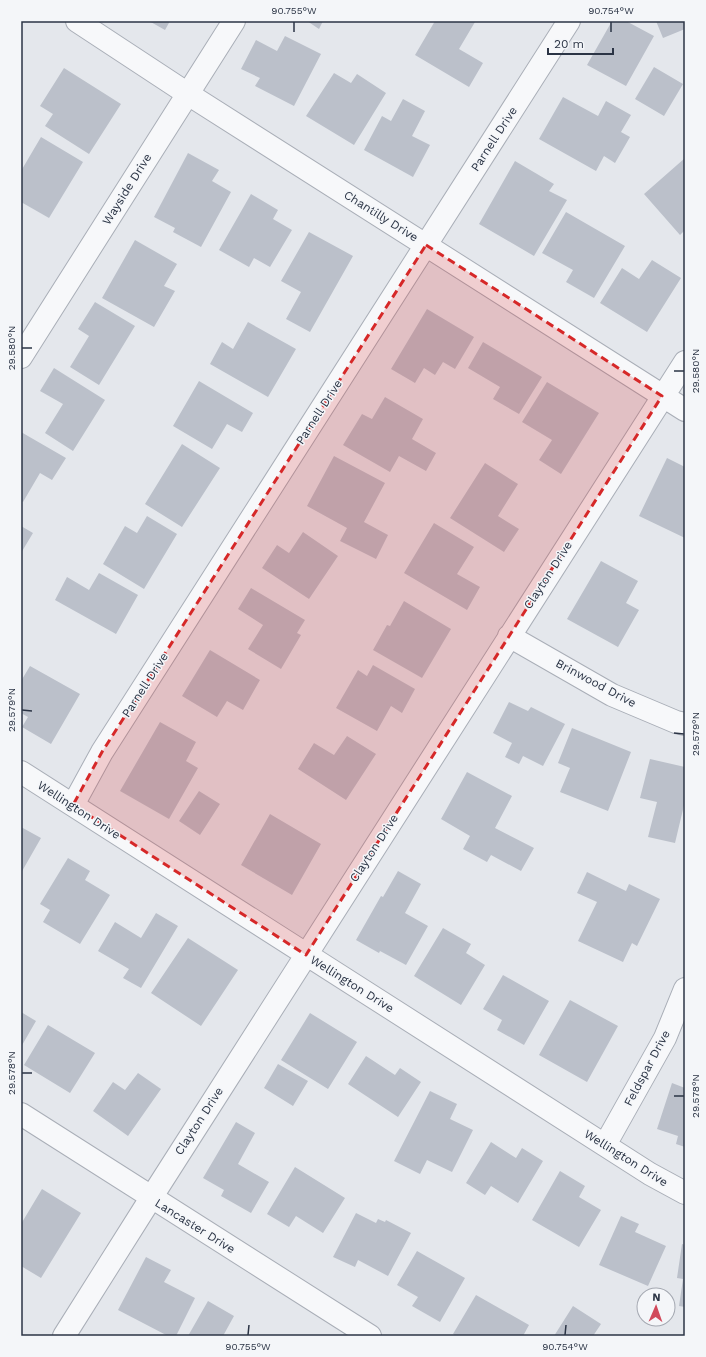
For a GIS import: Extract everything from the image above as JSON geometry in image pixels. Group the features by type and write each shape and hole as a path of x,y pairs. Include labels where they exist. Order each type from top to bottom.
{"street":[{"name":"Chantilly Drive","path":"77,21 188,94 685,410"},
{"name":"Wayside Drive","path":"21,357 234,21"},
{"name":"Parnell Drive","path":"73,805 102,752 569,21"},
{"name":"Clayton Drive","path":"64,1336 685,362"},
{"name":"Brinwood Drive","path":"509,636 612,695 676,722 685,724"},
{"name":"Wellington Drive","path":"21,772 650,1174 685,1193"},
{"name":"Feldspar Drive","path":"605,1145 665,1038 685,989"},
{"name":"Lancaster Drive","path":"21,1114 370,1336"}],"highlighted area":[{"path":"426,245 662,396 306,955 73,805 102,752"}],"building":[{"path":"149,21 170,21 165,30"},
{"path":"307,21 323,21 319,29"},
{"path":"435,21 475,22 459,49 483,63 469,87 415,55"},
{"path":"612,21 626,21 654,36 626,86 587,65"},
{"path":"656,21 685,21 685,29 663,38"},
{"path":"285,36 321,54 294,106 255,86 260,78 241,69 256,40 277,51"},
{"path":"654,67 683,84 664,116 635,99"},
{"path":"64,68 121,104 89,154 45,126 53,114 40,106"},
{"path":"334,73 351,83 357,74 386,93 354,145 306,116"},
{"path":"563,97 598,116 606,101 631,115 621,132 630,137 615,163 604,156 596,171 539,139"},
{"path":"403,99 425,111 412,136 430,145 413,177 364,150 382,116 391,121"},
{"path":"41,137 83,162 49,218 21,202 21,171"},
{"path":"188,153 219,170 212,181 231,192 201,247 173,232 175,228 154,217"},
{"path":"685,158 685,230 680,235 644,194"},
{"path":"515,161 554,184 549,191 567,200 534,256 479,224"},
{"path":"251,194 278,210 273,219 292,230 270,267 254,258 249,267 219,250"},
{"path":"566,212 625,246 594,298 566,282 573,270 542,253"},
{"path":"309,232 353,256 310,332 286,319 301,292 281,281"},
{"path":"135,240 177,264 164,286 175,291 154,327 102,298"},
{"path":"652,260 681,278 647,332 600,303 622,268 639,279"},
{"path":"95,302 135,326 99,385 70,367 89,336 78,329"},
{"path":"427,309 474,337 455,369 443,362 435,375 424,368 415,383 391,369"},
{"path":"248,322 296,349 268,397 210,364 222,342 233,349"},
{"path":"483,342 542,377 519,414 493,399 500,387 468,368"},
{"path":"54,368 105,400 73,451 45,433 63,404 40,391"},
{"path":"199,381 253,413 242,432 227,424 212,449 173,426"},
{"path":"547,382 599,413 561,474 539,460 552,440 522,422"},
{"path":"385,397 423,419 412,439 436,453 426,471 399,456 390,472 343,445 362,414 372,419"},
{"path":"21,432 66,458 52,480 40,473 23,502 21,501"},
{"path":"182,444 220,468 182,527 145,504"},
{"path":"334,456 385,483 364,522 388,535 376,559 340,541 347,528 307,506"},
{"path":"667,458 685,467 685,538 639,516"},
{"path":"485,463 518,484 498,516 519,529 504,552 450,518"},
{"path":"147,516 177,534 144,589 103,564 125,526 137,533"},
{"path":"434,523 474,547 457,574 480,587 467,610 404,573"},
{"path":"21,526 33,533 21,553"},
{"path":"303,532 338,556 309,599 262,568 277,545 289,553"},
{"path":"601,561 638,581 626,603 639,610 618,647 567,619"},
{"path":"99,573 138,595 116,634 55,600 67,577 89,590"},
{"path":"251,588 305,620 297,633 301,635 281,669 248,649 263,625 238,609"},
{"path":"404,601 451,629 422,678 373,650 387,625 390,626"},
{"path":"210,650 260,680 243,710 227,701 217,717 182,696"},
{"path":"373,665 415,689 402,713 391,706 377,731 336,708 358,670 367,676"},
{"path":"30,666 80,694 51,744 22,727 28,717 21,713 21,681"},
{"path":"509,702 528,711 531,707 565,724 543,766 523,756 519,764 505,757 512,743 493,733"},
{"path":"160,722 196,742 186,761 198,768 169,819 120,791"},
{"path":"572,728 631,752 608,811 560,792 570,768 558,763"},
{"path":"347,736 376,754 346,800 298,769 314,743 334,755"},
{"path":"650,759 685,767 685,801 675,843 648,837 657,802 640,798"},
{"path":"467,772 512,796 495,828 534,848 521,871 491,855 487,862 463,849 470,836 441,819"},
{"path":"199,791 220,804 200,835 179,821"},
{"path":"270,814 321,844 292,895 241,865"},
{"path":"21,827 41,838 21,873"},
{"path":"68,858 90,871 85,880 110,895 80,944 43,922 50,910 40,904"},
{"path":"398,871 421,884 405,913 428,926 406,965 380,951 379,953 356,940 381,896 383,897"},
{"path":"587,872 626,891 629,884 660,899 637,946 632,943 623,962 578,941 597,902 577,893"},
{"path":"156,913 178,926 141,988 123,978 129,969 98,951 115,922 141,938"},
{"path":"443,928 471,944 466,953 485,965 461,1005 414,976"},
{"path":"188,938 238,970 201,1026 151,993"},
{"path":"503,975 549,1001 524,1045 497,1030 502,1020 483,1009"},
{"path":"570,1000 618,1026 587,1082 539,1055"},
{"path":"21,1012 36,1021 21,1047"},
{"path":"310,1013 357,1042 328,1089 281,1060"},
{"path":"48,1025 95,1053 70,1093 24,1065"},
{"path":"366,1056 395,1075 400,1068 421,1082 398,1117 348,1084"},
{"path":"278,1064 308,1081 293,1106 264,1088"},
{"path":"138,1073 161,1089 128,1136 93,1111 113,1082 125,1090"},
{"path":"672,1083 685,1088 685,1147 676,1144 678,1136 657,1129"},
{"path":"430,1091 457,1104 450,1119 473,1130 452,1172 427,1160 420,1174 394,1161"},
{"path":"236,1122 255,1133 238,1164 269,1182 251,1213 221,1196 224,1190 203,1178"},
{"path":"491,1142 516,1158 522,1148 543,1161 518,1203 491,1186 485,1195 466,1183"},
{"path":"295,1167 345,1198 323,1233 296,1216 289,1227 267,1214"},
{"path":"560,1171 585,1186 579,1197 601,1210 579,1247 532,1220"},
{"path":"42,1189 81,1213 41,1278 21,1266 21,1224"},
{"path":"356,1213 376,1223 378,1219 385,1222 386,1220 411,1233 388,1276 358,1260 355,1267 333,1257"},
{"path":"621,1216 639,1224 635,1232 666,1246 648,1286 599,1265"},
{"path":"682,1244 685,1245 685,1307 679,1306 683,1279 677,1278"},
{"path":"417,1251 465,1278 440,1322 412,1306 418,1297 397,1285"},
{"path":"146,1257 171,1270 164,1282 195,1298 176,1336 168,1336 118,1310"},
{"path":"476,1295 529,1325 523,1336 456,1336 453,1334"},
{"path":"208,1301 234,1316 223,1336 188,1336"},
{"path":"573,1306 601,1324 593,1336 554,1336"}]}
